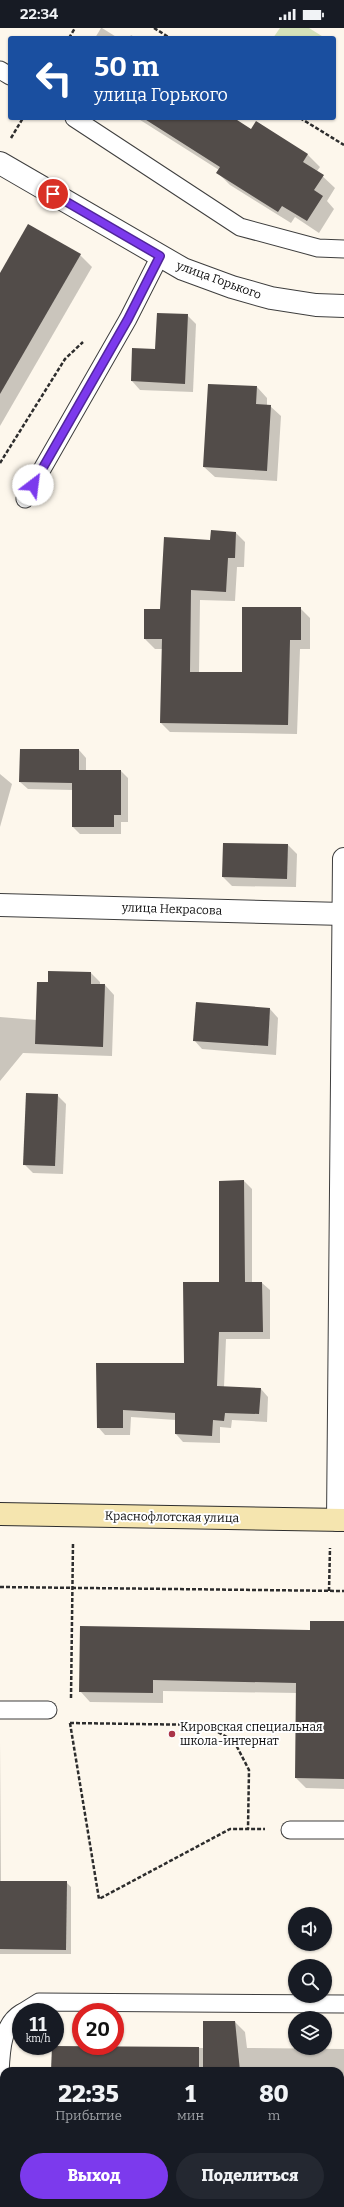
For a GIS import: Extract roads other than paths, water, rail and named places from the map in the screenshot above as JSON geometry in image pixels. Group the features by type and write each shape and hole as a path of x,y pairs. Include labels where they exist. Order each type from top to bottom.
{"street":[{"name":"улица Горького","path":"0,163 183,269 258,294 316,305 344,306"},
{"path":"341,1520 344,859"},
{"name":"улица Некрасова","path":"0,904 343,914"},
{"name":"Краснофлотская улица","path":"0,1514 341,1520"}],"lane":[{"path":"77,120 240,226 318,248 344,249"},
{"path":"26,499 128,319 160,256"},
{"path":"0,1710 48,1710"},
{"path":"290,1830 344,1830"},
{"path":"37,2003 344,2004"},
{"path":"0,2067 1,2046 12,2020"}],"place":[{"name":"Кировская специальная школа-интернат","path":"172,1734"}]}
